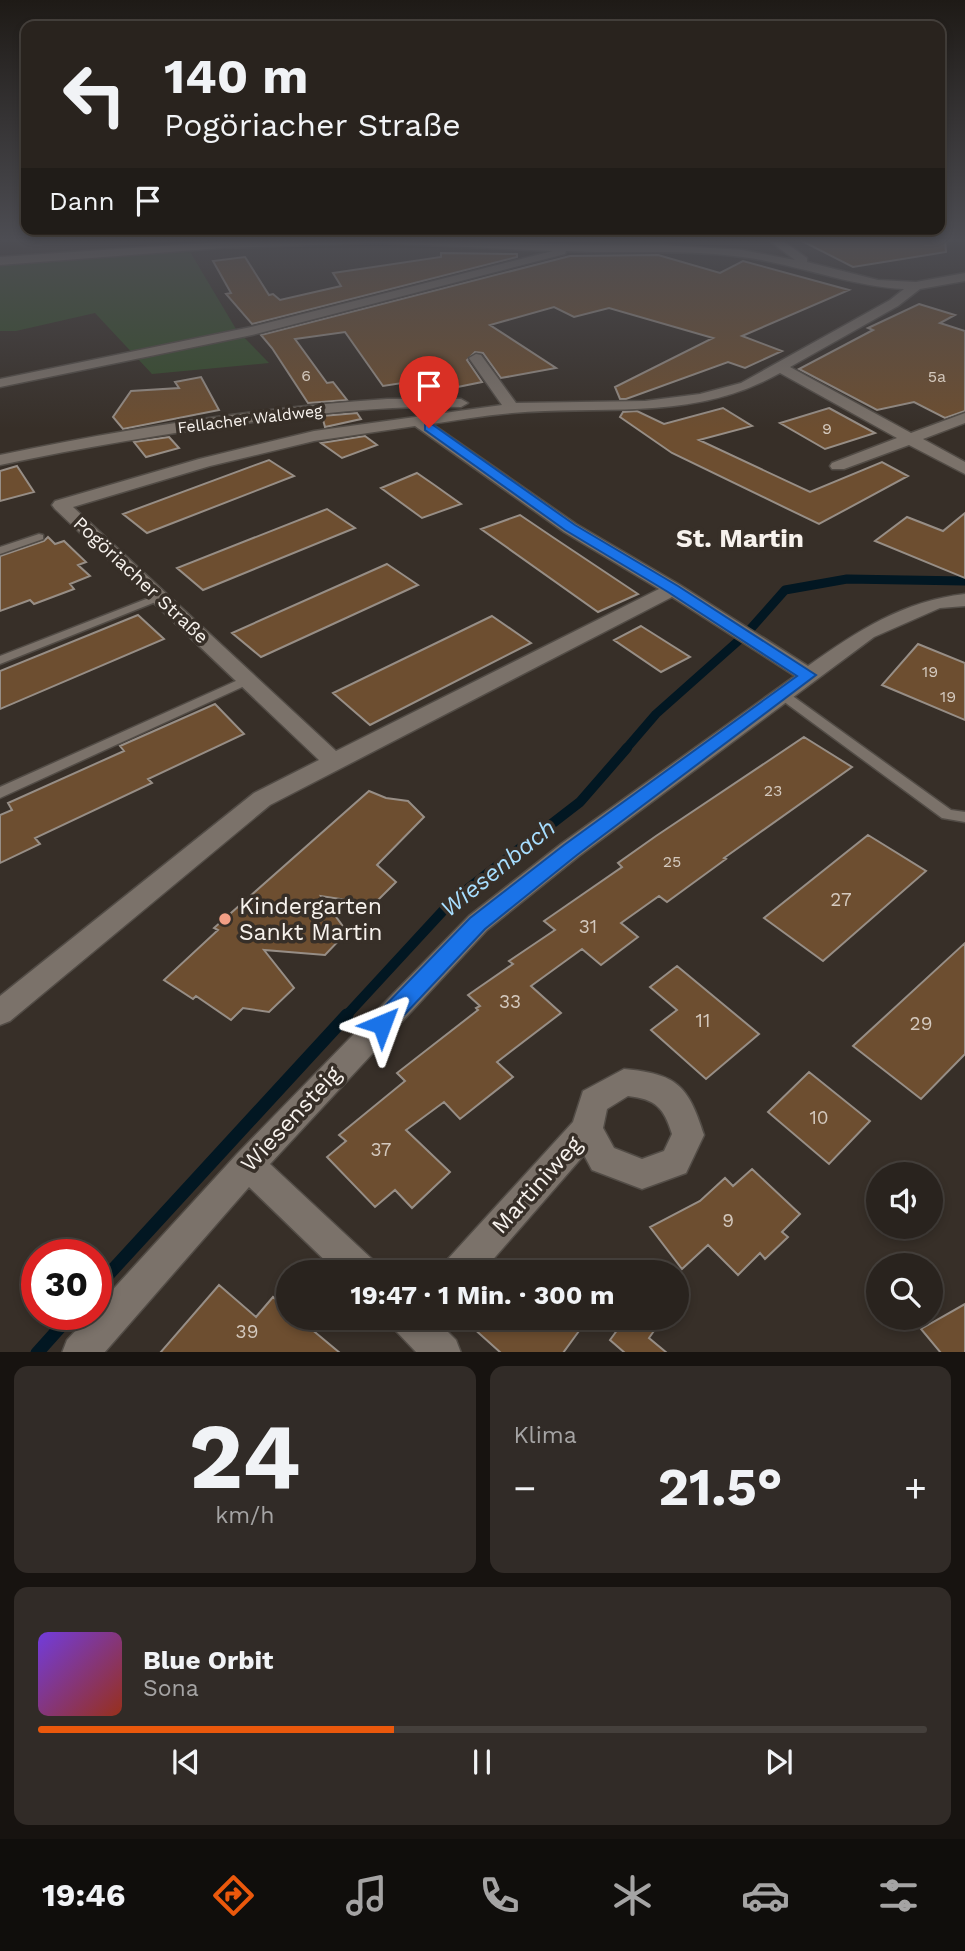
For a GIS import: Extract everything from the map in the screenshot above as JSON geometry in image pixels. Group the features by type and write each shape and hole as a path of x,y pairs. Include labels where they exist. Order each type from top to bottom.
{"street":[{"path":"0,383 266,328 370,302"},
{"name":"Pogöriacher Straße","path":"334,762 61,505 205,462 287,442 416,420 506,408 645,405 701,398 746,386 895,302"},
{"path":"476,358 506,408"},
{"path":"780,367 965,469"},
{"name":"Fellacher Waldweg","path":"0,460 205,424 304,411 430,403 506,408"},
{"path":"838,466 965,418"},
{"path":"416,420 570,528 673,589 808,675"},
{"path":"0,1013 262,799 673,589"},
{"name":"Wiesensteig","path":"81,1352 247,1165 478,923 570,850 867,633 936,603 965,600"},
{"name":"Martiniweg","path":"469,1260 587,1129"},
{"path":"247,1165 348,1260"},
{"path":"423,1330 442,1352"}],"lane":[{"path":"0,551 39,537"},
{"path":"0,660 159,597"},
{"path":"0,793 247,680"},
{"path":"783,695 947,814 965,817"}],"green space":[{"path":"0,302 220,302 236,329 269,363 152,374 95,313 16,331 0,331"}],"building":[{"path":"233,302 339,302 252,324"},
{"path":"390,302 821,302 742,336 782,351 745,368 728,362 626,399 620,399 615,387 713,338 609,308 574,317 554,307 490,325 556,368 501,378 483,353 475,352 467,360 482,382 414,396 402,383 383,386 345,332 295,339 327,383 333,382 347,400 308,403 261,335"},
{"path":"919,304 955,315 940,323 965,331 965,411 945,418 914,402 877,410 799,369 873,330 868,328"},
{"path":"201,377 219,410 123,429 113,417 131,391 179,388 175,382"},
{"path":"723,408 752,426 699,440 810,492 882,462 908,476 819,524 672,453 620,417 623,412 637,411 664,424"},
{"path":"829,408 875,433 825,449 780,423"},
{"path":"357,413 361,419 325,427 322,416"},
{"path":"365,436 377,445 342,458 321,443"},
{"path":"169,437 179,448 146,457 134,442"},
{"path":"269,460 294,476 147,533 123,514"},
{"path":"17,466 34,492 0,501 0,471"},
{"path":"417,473 461,504 422,518 381,488"},
{"path":"327,509 355,528 203,590 177,568"},
{"path":"965,513 965,578 875,541 907,517 943,531"},
{"path":"520,515 638,594 598,612 481,529"},
{"path":"48,537 55,544 64,541 86,562 78,565 90,576 70,584 74,589 34,604 30,600 0,611 0,556 44,541"},
{"path":"387,564 418,585 261,657 232,633"},
{"path":"138,615 164,639 0,709 0,671"},
{"path":"492,616 531,643 370,725 333,693"},
{"path":"641,626 690,657 661,672 614,640"},
{"path":"918,644 965,663 965,720 882,685"},
{"path":"215,704 244,734 148,779 152,783 35,838 40,844 0,863 0,815 12,810 8,803 124,751 120,746"},
{"path":"804,737 852,767 667,902 659,896 621,923 638,937 601,965 582,949 531,986 561,1013 497,1062 513,1077 460,1119 444,1102 406,1130 450,1172 412,1208 395,1190 375,1207 327,1157 346,1141 339,1135 405,1081 397,1073 478,1010 476,1008 480,1006 468,995 513,964 509,961 555,930 544,921 622,867 618,863 656,836"},
{"path":"369,791 386,798 408,801 424,817 377,865 396,882 374,904 321,896 347,932 325,955 264,950 294,988 269,1012 243,1008 231,1020 196,996 193,999 164,980 218,930 214,928"},
{"path":"868,835 926,871 823,961 764,918"},
{"path":"965,943 965,1054 921,1099 853,1046"},
{"path":"677,966 759,1034 706,1079 651,1030 677,1010 650,987"},
{"path":"809,1072 870,1121 829,1164 768,1112"},
{"path":"752,1169 800,1214 782,1232 788,1237 765,1259 760,1253 738,1275 708,1245 689,1263 689,1260 675,1260 650,1227 700,1201 725,1178 733,1186"},
{"path":"219,1285 256,1317 273,1297 276,1299 276,1330 312,1330 339,1352 161,1352"},
{"path":"965,1304 965,1352 940,1352 922,1330 943,1330 943,1316"},
{"path":"475,1330 578,1330 564,1352 500,1352"},
{"path":"617,1330 655,1330 649,1338 666,1352 624,1352 610,1340"}],"waterway":[{"name":"Wiesenbach","path":"625,750 656,714 746,634 785,590 847,579 965,581"},
{"name":"Wiesenbach","path":"346,1016 452,901 580,802 627,748"},
{"name":"Wiesenbach","path":"112,1271 347,1015"},
{"name":"Wiesenbach","path":"38,1352 58,1330"}],"place":[{"name":"Kindergarten Sankt Martin","path":"225,919"}],"district":[{"name":"St. Martin","path":"740,538"}],"route":[{"path":"382,1024 478,923 570,850 808,675 673,589 570,528 429,428"}]}
